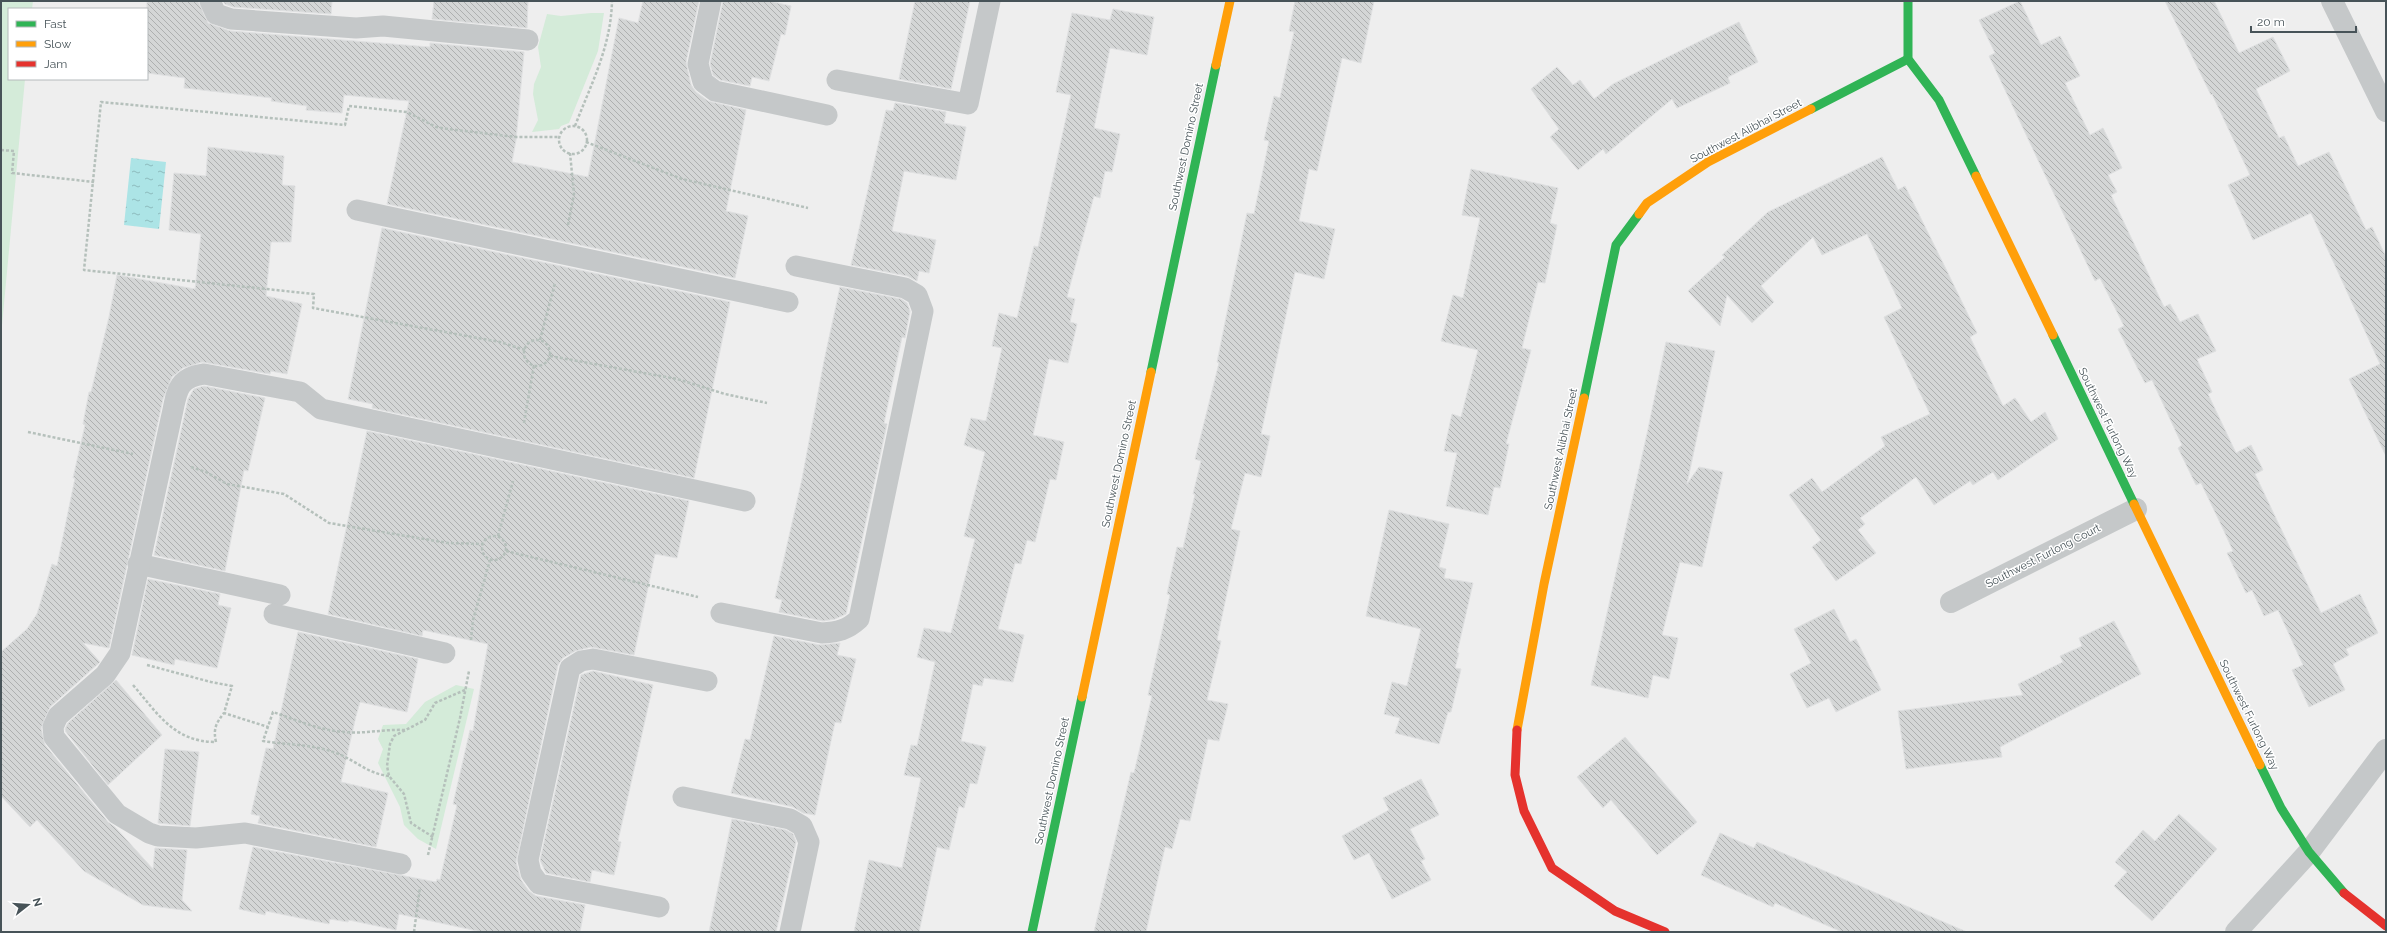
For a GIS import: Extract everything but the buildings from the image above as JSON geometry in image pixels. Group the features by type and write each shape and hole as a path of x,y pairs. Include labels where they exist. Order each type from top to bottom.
{"street":[{"name":"Southwest Domino Street","path":"1032,932 1230,1"},
{"path":"1908,1 1908,59"},
{"path":"2332,1 2386,111"},
{"name":"Southwest Furlong Way","path":"1908,59 1939,100 2281,808 2309,852 2348,897 2386,926"},
{"name":"Southwest Alibhai Street","path":"1665,932 1615,911 1552,868 1524,811 1515,774 1514,740 1541,599 1616,245 1647,203 1708,162 1908,59"},
{"name":"Southwest Furlong Court","path":"1951,602 2136,509"},
{"path":"2236,932 2309,852 2386,750"}],"lane":[{"path":"210,1 216,14 232,19 356,28 383,26 528,40"},
{"path":"711,1 698,64 703,82 715,91 828,115"},
{"path":"837,80 968,104 990,1"},
{"path":"358,210 788,302"},
{"path":"722,613 822,633 837,632 849,628 859,619 923,311 917,295 905,288 796,266"},
{"path":"401,864 245,833 196,838 158,836 124,820 117,814 63,751 54,737 53,727 58,716 113,666 120,653 138,564 179,386 182,381 193,375 204,374 300,392 321,409 746,501"},
{"path":"138,564 445,653"},
{"path":"659,907 539,884 531,873 528,860 570,668 581,661 593,659 707,681"},
{"path":"683,797 790,819 802,826 809,842 790,932"}],"path":[{"path":"575,126 603,58 609,35 612,1"},
{"path":"525,350 500,342 313,308 314,294 84,270 101,102 345,125 349,106 407,112 436,127 448,129 516,138 560,137"},
{"path":"575,126 584,132 586,142 580,151 570,153 561,147 560,137 565,128 575,126"},
{"path":"586,142 682,180 808,208"},
{"path":"1,150 14,151 12,173 94,182"},
{"path":"540,340 548,346 550,356 544,364 534,365 526,359 525,350 530,342 540,340"},
{"path":"550,356 677,379 725,394 767,403"},
{"path":"28,432 162,460 206,472 227,484 284,494 329,523 440,542 483,544"},
{"path":"498,536 503,540 506,551 502,557 490,560 482,551 483,544 486,539 498,536"},
{"path":"506,551 700,597"},
{"path":"470,645 473,620 490,560"},
{"path":"140,663 211,682 232,686 224,713 216,723 214,734 216,742 190,740 164,721 132,684 140,663"},
{"path":"427,860 466,690 469,665"},
{"path":"113,666 136,673"},
{"path":"433,837 410,823 404,794 389,776 387,766 390,744 394,736 425,720 435,703 466,690"},
{"path":"389,776 369,772 337,753 323,749 263,741 273,712 306,723 345,732 379,729 405,730"},
{"path":"224,713 268,727"},
{"path":"414,932 421,883"}],"green space":[{"path":"1,1 33,1 32,8 8,8 8,80 25,80 1,336"},
{"path":"604,13 598,51 569,123 561,126 559,129 532,132 538,120 533,94 534,84 541,67 538,47 547,14 561,16"},
{"path":"456,685 474,689 436,849 418,839 404,825 400,807 378,763 383,749 378,739 383,725 406,724 425,702"}],"water":[{"path":"131,158 166,162 159,229 124,225"}],"traffic: fast":[{"path":"1908,1 1908,59 1939,100 1976,176"},
{"path":"1811,109 1908,59"},
{"path":"1151,372 1216,65"},
{"path":"1584,398 1616,245 1639,214"},
{"path":"2053,335 2134,504"},
{"path":"1032,932 1082,697"},
{"path":"2260,765 2281,808 2309,852 2344,893"}],"traffic: slow":[{"path":"1216,65 1230,1"},
{"path":"1639,214 1647,203 1708,162 1811,109"},
{"path":"1976,176 2053,335"},
{"path":"1082,697 1151,372"},
{"path":"1517,730 1544,584 1584,398"},
{"path":"2134,504 2260,765"}],"traffic: jam":[{"path":"1517,730 1515,775 1524,811 1552,868 1615,911 1665,932"},
{"path":"2344,893 2386,926"}]}
